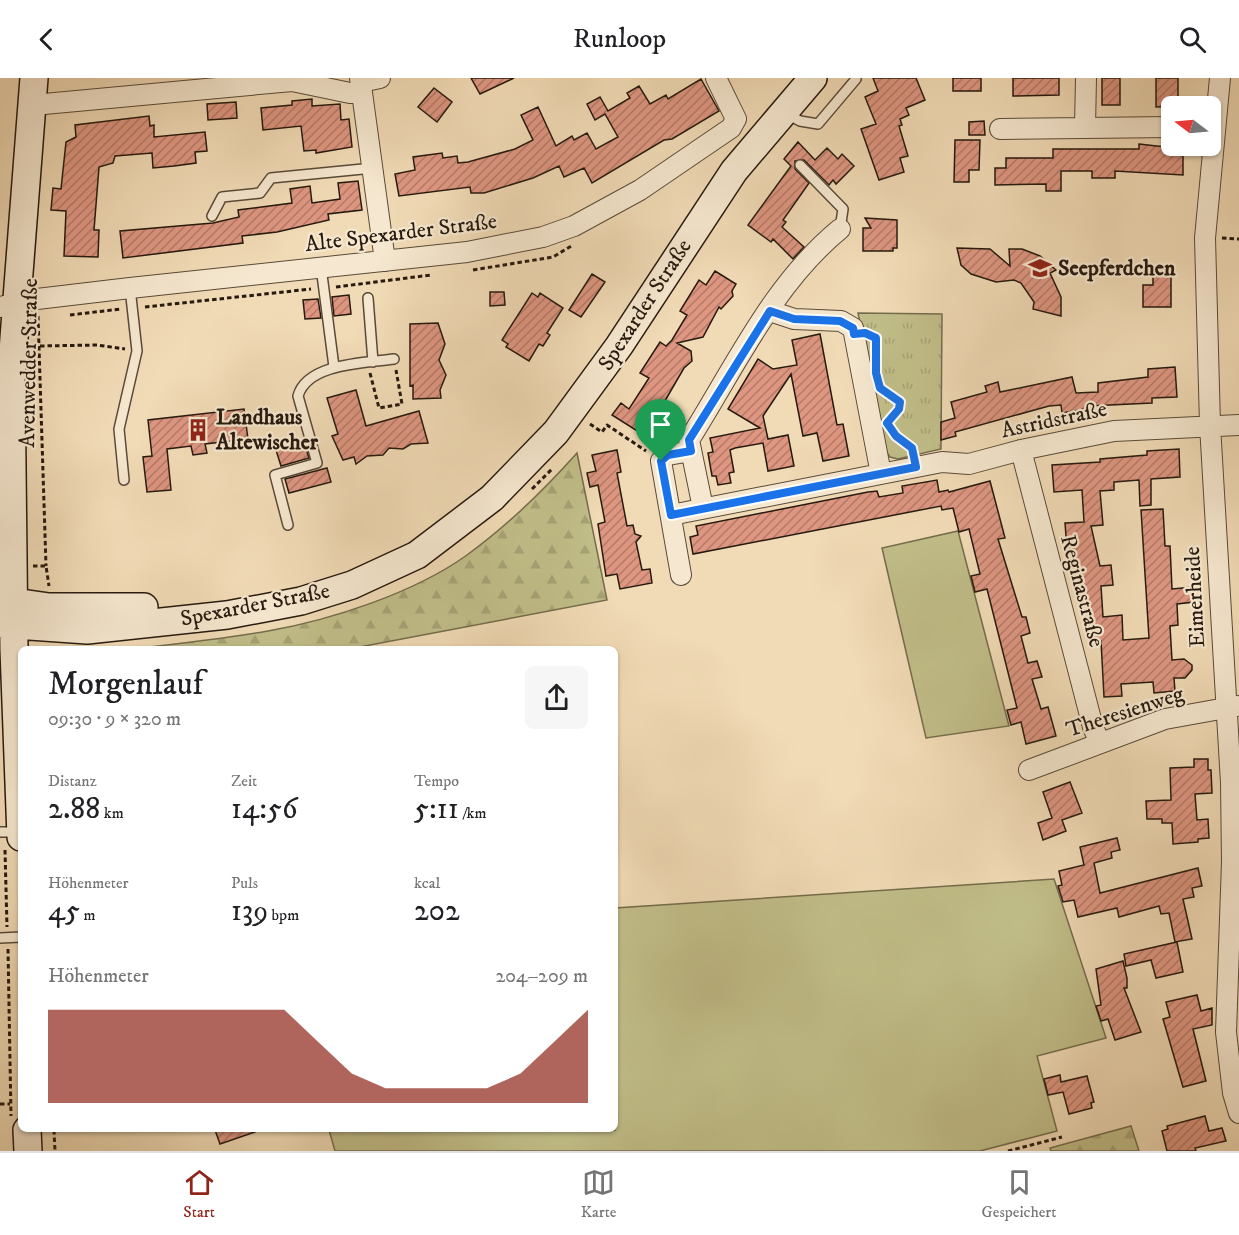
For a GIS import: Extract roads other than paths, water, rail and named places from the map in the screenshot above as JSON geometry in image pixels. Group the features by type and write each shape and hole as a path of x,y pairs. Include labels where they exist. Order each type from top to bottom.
{"main road":[{"name":"Avenwedder Straße","path":"20,646 26,420 20,303 34,78"},
{"name":"Spexarder Straße","path":"21,616 87,630 227,615 301,601 352,585 408,560 437,541 492,498 562,424 619,346 734,171 782,111 813,78"},
{"name":"Avenwedder Straße","path":"20,303 44,91"},
{"name":"Spexarder Straße","path":"21,616 226,601 261,595 346,572 463,519"},
{"path":"65,646 87,630"},
{"name":"Avenwedder Straße","path":"13,833 18,697"},
{"path":"20,1132 28,1151"},
{"path":"44,1132 44,1151"}],"street":[{"name":"Alte Spexarder Straße","path":"20,303 130,288 467,252 543,237 574,226 640,190 731,128 736,119 716,78"},
{"path":"1086,78 1086,127"},
{"name":"Eimerheide","path":"1217,96 1220,78"},
{"path":"44,91 292,81 350,93 366,83 373,168 385,261"},
{"path":"1000,129 1161,127"},
{"name":"Eimerheide","path":"1210,156 1205,238 1209,425 1232,707 1232,862 1226,1032 1233,1093 1239,1113"},
{"path":"703,508 689,440 790,278 813,252 840,229"},
{"path":"770,311 794,319 840,321 853,328 881,474"},
{"name":"Astridstraße","path":"671,515 942,462 969,464 1021,450 1114,431 1239,425"},
{"name":"Reginastraße","path":"1021,450 1093,727 1100,743"},
{"path":"681,575 661,461 668,455 691,451"},
{"name":"Theresienweg","path":"1029,770 1165,719 1232,707"}],"lane":[{"path":"782,111 800,121 818,124 856,79"},
{"path":"800,165 843,209 840,229"},
{"path":"212,216 222,197 260,193 271,178 373,168"},
{"path":"321,267 334,367"},
{"path":"124,480 119,429 137,351 130,288"},
{"path":"368,298 370,363"},
{"path":"288,525 275,475 317,463 298,396 300,388 307,380 334,367 394,359"}],"place":[{"name":"Seepferdchen","path":"1040,268"},
{"name":"Landhaus Altewischer","path":"198,430"}]}
